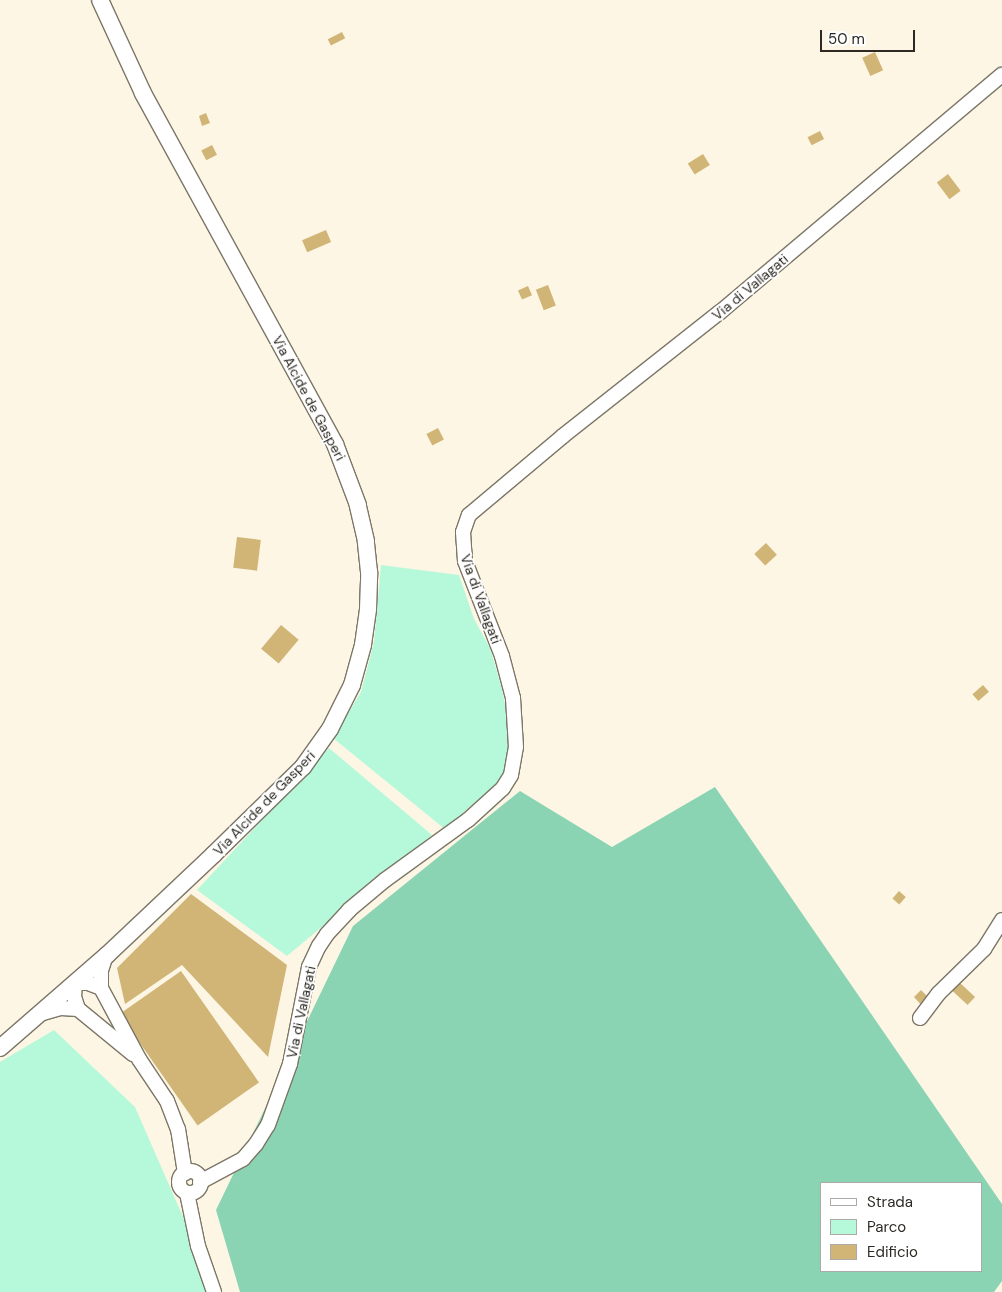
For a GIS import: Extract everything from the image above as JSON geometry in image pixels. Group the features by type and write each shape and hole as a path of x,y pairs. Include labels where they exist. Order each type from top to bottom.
{"street":[{"name":"Via Alcide de Gasperi","path":"0,1048 107,955 214,855 303,767 315,752 344,705 359,663 368,608 369,572 358,505 335,444 143,93 100,0"},
{"name":"Via di Vallagati","path":"200,1182 243,1159 256,1144 268,1125 290,1064 309,968 318,946 327,934 349,910 385,880 468,820 503,788 511,775 516,747 513,698 502,656 465,561 463,532 469,515 563,436 719,313 1002,75"},
{"path":"920,1018 939,993 984,949 1002,920"},
{"path":"107,955 101,970 101,988 139,1059 161,1089 171,1110 180,1140 185,1173"},
{"path":"101,988 88,983 75,983 74,997 78,1009 139,1059"},
{"path":"42,1013 61,1008 78,1009"},
{"path":"185,1173 195,1173 200,1182 196,1191 187,1193 181,1190 179,1184 180,1177 185,1173"},
{"path":"187,1193 198,1246 214,1292"}],"green space":[{"path":"381,565 459,575 474,619 490,648 502,689 512,739 501,783 466,810 446,830 333,738 361,692 374,642"},
{"path":"329,748 432,835 287,956 197,890"},
{"path":"715,787 1002,1204 1002,1281 994,1292 240,1292 216,1210 353,926 520,791 612,847"},
{"path":"54,1030 135,1107 216,1292 0,1292 0,1062"}],"building":[{"path":"342,32 345,38 331,46 328,39"},
{"path":"875,52 883,70 870,76 862,58"},
{"path":"206,113 210,123 202,126 199,116"},
{"path":"820,131 824,139 812,145 808,137"},
{"path":"212,145 217,155 206,160 201,150"},
{"path":"703,154 710,165 695,175 688,164"},
{"path":"948,174 961,191 949,199 937,182"},
{"path":"326,230 331,242 307,252 302,240"},
{"path":"548,285 556,306 544,310 536,290"},
{"path":"528,286 532,295 522,300 518,290"},
{"path":"438,428 444,440 432,445 426,434"},
{"path":"237,537 261,540 257,571 233,568"},
{"path":"766,543 777,555 765,566 754,554"},
{"path":"281,625 299,640 279,664 261,649"},
{"path":"983,685 989,692 978,701 972,694"},
{"path":"899,891 906,897 899,904 892,899"},
{"path":"191,894 287,965 268,1057 182,965 125,1004 117,968"},
{"path":"181,971 259,1082 198,1125 120,1014"},
{"path":"959,982 975,997 968,1005 951,990"},
{"path":"921,990 929,998 923,1007 914,997"}]}
